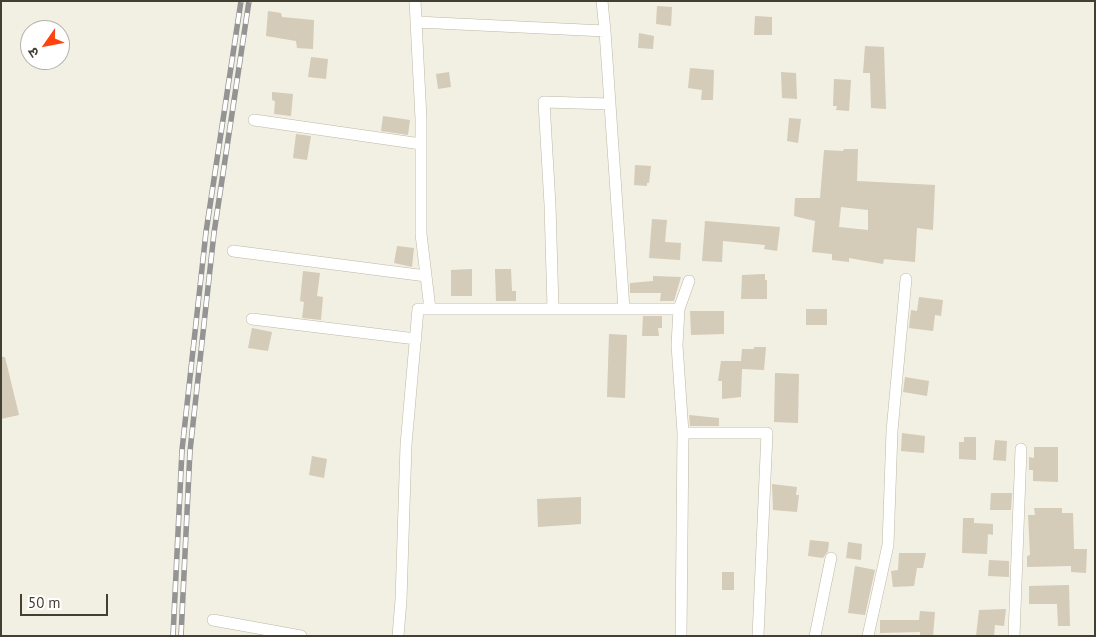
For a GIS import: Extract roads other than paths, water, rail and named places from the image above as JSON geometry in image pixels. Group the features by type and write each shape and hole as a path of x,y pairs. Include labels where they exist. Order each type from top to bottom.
{"street":[{"path":"415,1 421,144 421,234 430,309"},
{"path":"602,1 624,309"},
{"path":"416,22 605,31"},
{"path":"553,308 544,102 610,104"},
{"path":"254,120 421,144"},
{"path":"233,251 426,276"},
{"path":"868,636 888,545 892,431 906,279"},
{"path":"680,636 683,433 677,345 679,309 689,281"},
{"path":"398,636 406,445 418,309 679,309"},
{"path":"252,319 416,340"},
{"path":"683,433 767,433 758,636"},
{"path":"1014,636 1022,449"},
{"path":"815,636 832,558"},
{"path":"213,620 300,636"}],"railway":[{"path":"173,636 182,450 206,232 241,1"},
{"path":"181,636 190,451 214,233 249,1"}]}
